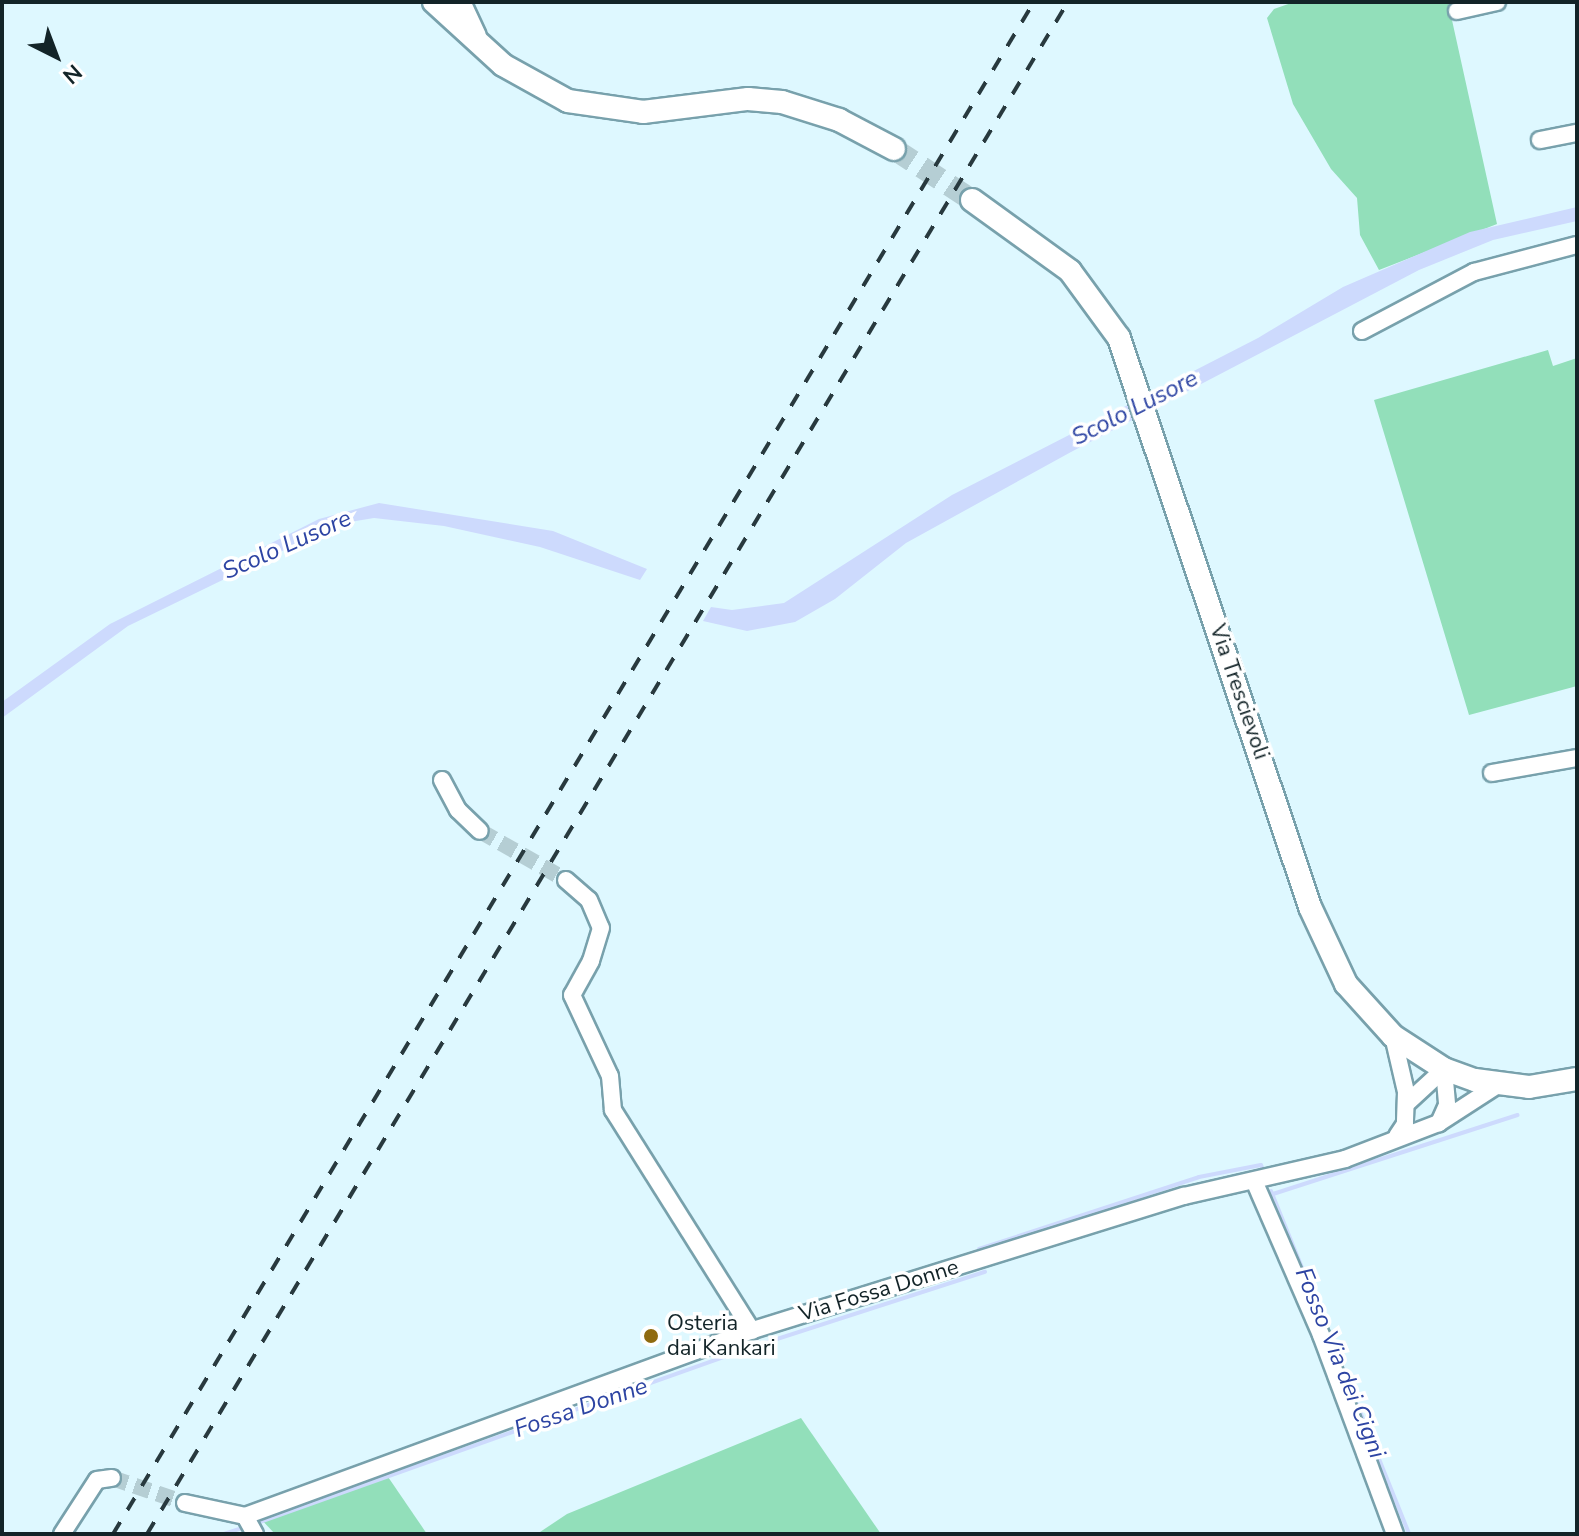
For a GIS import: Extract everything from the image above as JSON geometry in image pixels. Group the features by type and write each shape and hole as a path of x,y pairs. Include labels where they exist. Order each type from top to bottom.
{"main road":[{"path":"434,2 525,80 568,101 643,112 748,99 782,102 839,120 894,149"},
{"path":"459,2 477,42"},
{"name":"Via Trescievoli","path":"972,200 1070,271 1104,314 1132,374 1310,907 1346,984 1393,1036 1444,1069 1499,1084 1529,1087 1577,1079"}],"street":[{"path":"1457,11 1497,2"},
{"path":"1540,140 1577,133"},
{"path":"1362,331 1474,272 1577,245"},
{"path":"1492,773 1577,758"},
{"path":"442,780 458,810 480,831"},
{"path":"566,880 589,900 601,928 591,961 572,995 610,1076 613,1110 752,1331"},
{"path":"1393,1036 1406,1104 1405,1124 1397,1136"},
{"path":"1406,1104 1444,1069"},
{"path":"1439,1123 1447,1105 1444,1069"},
{"name":"Via Fossa Donne","path":"185,1503 249,1524 752,1331 1184,1196 1255,1183 1345,1159 1397,1136 1439,1123 1499,1084"},
{"path":"1255,1183 1321,1335 1395,1534"},
{"path":"62,1534 97,1480 112,1478"}],"green space":[{"path":"1294,2 1448,2 1497,224 1379,270 1360,235 1357,198 1331,169 1293,104 1267,18 1274,9"},
{"path":"1548,350 1553,366 1577,358 1577,686 1469,715 1374,400"},
{"path":"801,1418 881,1534 537,1534 567,1514"},
{"path":"384,1471 427,1534 275,1534 259,1517"}],"water":[{"name":"Scolo Lusore","path":"1577,207 1577,221 1493,240 1419,270 1071,452 906,543 835,599 795,622 747,631 703,621 711,607 732,610 784,603 952,495 1258,338 1343,287 1470,232"},
{"name":"Scolo Lusore","path":"379,503 553,531 647,569 640,580 540,547 444,526 374,518 338,524 128,626 2,718 2,702 110,624 319,519"}],"waterway":[{"path":"1273,1194 1518,1115"},
{"name":"Fosso Via dei Cigni","path":"979,1249 1199,1177 1261,1165 1264,1172"},
{"name":"Fosso Via dei Cigni","path":"1271,1191 1322,1317"},
{"name":"Fossa Donne","path":"254,1524 749,1348 985,1272"},
{"name":"Fosso Via dei Cigni","path":"1334,1347 1409,1534"},
{"name":"Fossa Donne","path":"224,1534 245,1527"}],"tunnel":[{"path":"894,149 972,200"},
{"path":"480,831 566,880"},
{"path":"112,1478 185,1503"}],"railway":[{"path":"113,1534 1034,2"},
{"path":"147,1534 1068,2"}],"place":[{"name":"Osteria dai Kankari","path":"651,1336"}]}
